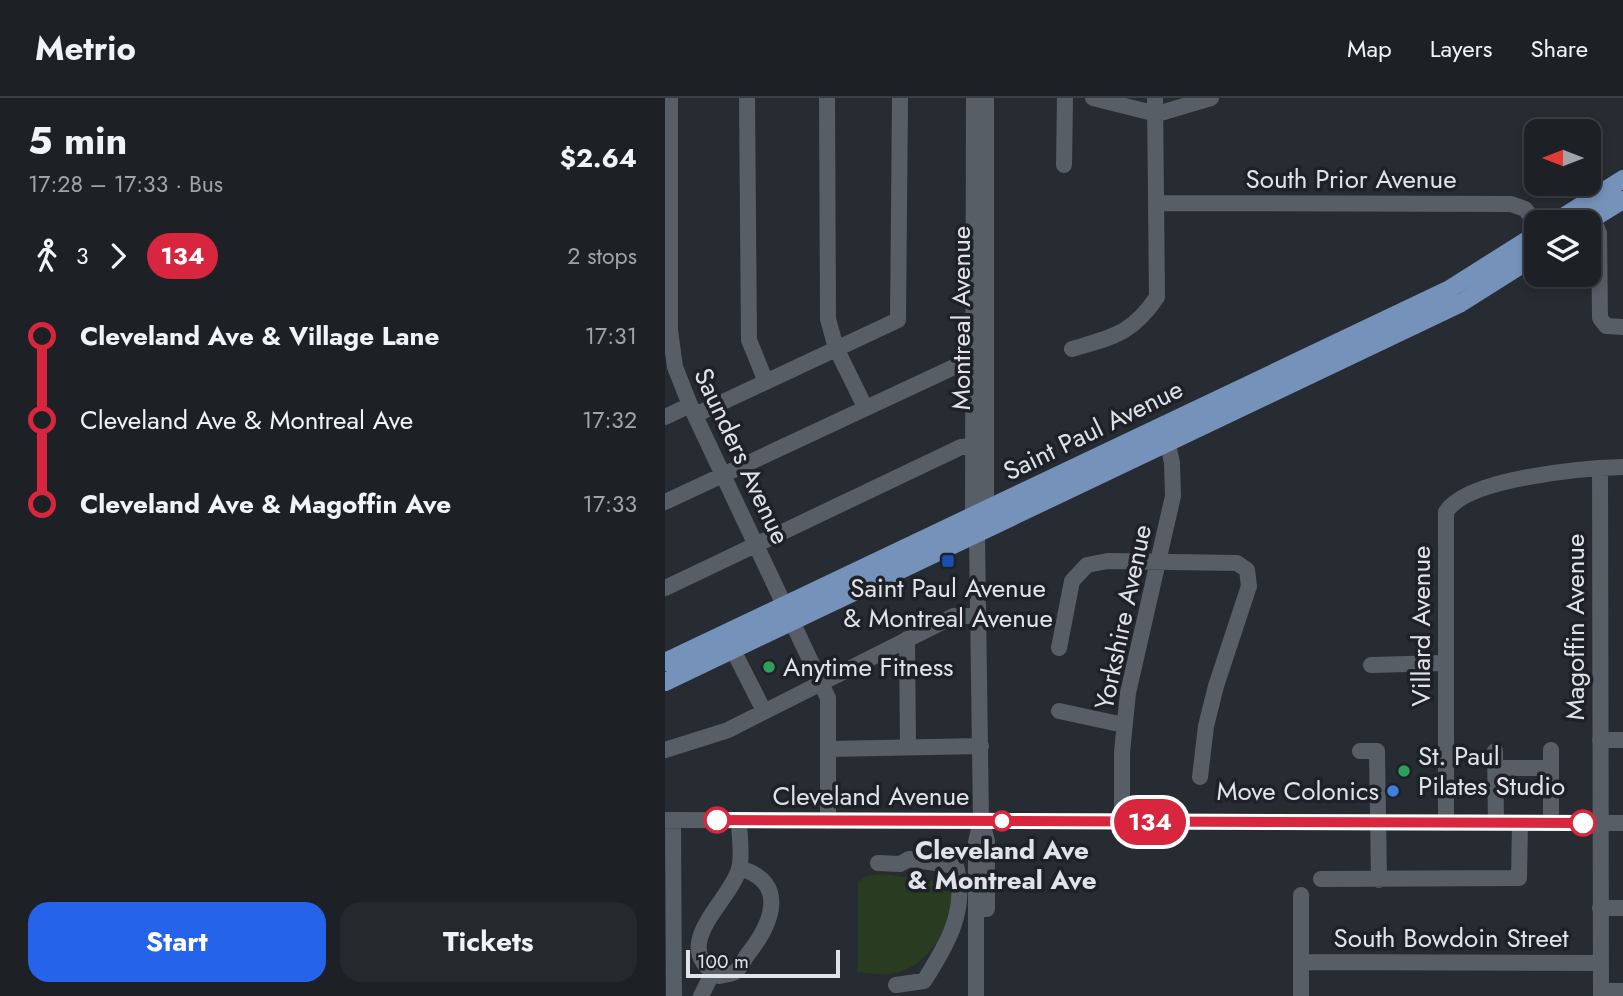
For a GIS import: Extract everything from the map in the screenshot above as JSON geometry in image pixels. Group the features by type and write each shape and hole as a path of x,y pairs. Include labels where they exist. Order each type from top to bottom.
{"main road":[{"path":"1593,210 1623,178"},
{"path":"1599,210 1623,200"},
{"name":"Saint Paul Avenue","path":"665,662 1448,290 1524,242"},
{"name":"Saint Paul Avenue","path":"665,682 977,536 1461,303 1524,263"}],"street":[{"name":"Saunders Avenue","path":"670,98 668,331 675,367 722,475 821,681 829,705 828,821"},
{"path":"747,98 749,340 766,382"},
{"path":"827,98 827,309 836,348 865,407"},
{"path":"665,417 692,410 766,382 898,320 899,98"},
{"name":"Montreal Avenue","path":"974,98 980,445 980,513 977,536 981,746 981,821 976,842 986,996"},
{"name":"Montreal Avenue","path":"979,364 986,98"},
{"path":"1064,165 1065,98"},
{"path":"1093,98 1156,106 1211,98"},
{"path":"1072,349 1123,334 1142,319 1157,297 1156,106"},
{"name":"South Prior Avenue","path":"1157,203 1511,204 1526,210"},
{"path":"1601,287 1602,324 1623,327"},
{"path":"665,502 954,367 979,364"},
{"name":"Yorkshire Avenue","path":"1122,822 1124,725 1173,496 1169,444 1163,425"},
{"path":"665,588 961,447 980,445"},
{"path":"1600,468 1623,467"},
{"name":"Villard Avenue","path":"1446,823 1439,790 1439,743 1445,663 1445,512 1450,505 1465,498 1532,475 1600,468"},
{"name":"Magoffin Avenue","path":"1600,468 1601,993"},
{"path":"1059,648 1072,581 1087,565 1237,563 1247,570 1249,586 1216,686 1206,726 1200,777"},
{"path":"665,750 728,730 954,616 978,616"},
{"path":"907,639 908,747"},
{"path":"733,650 764,711"},
{"path":"1371,665 1445,663"},
{"path":"1059,711 1124,725"},
{"path":"1600,740 1623,740"},
{"path":"829,749 981,746"},
{"path":"1551,823 1552,750"},
{"path":"1360,751 1377,751 1376,823 1379,880"},
{"path":"1495,751 1496,823"},
{"path":"1496,768 1552,768"},
{"path":"669,820 674,996"},
{"name":"Cleveland Avenue","path":"669,820 1623,823"},
{"path":"739,820 739,869 710,915 700,939 699,955 719,976 735,972 762,936 772,914 767,886 754,873 739,869"},
{"path":"1321,879 1518,878 1520,823"},
{"path":"878,863 900,864 909,859 956,866 961,883 957,918 950,939 924,981 896,985"},
{"path":"1301,895 1301,996"},
{"path":"1600,908 1623,908"},
{"path":"957,918 981,919"},
{"name":"Montreal Avenue","path":"976,996 981,919"},
{"name":"South Bowdoin Street","path":"1301,962 1601,963"},
{"path":"701,996 703,986 713,972"},
{"path":"1601,993 1623,991"}],"green space":[{"path":"882,874 954,884 949,913 938,940 919,962 891,974 858,972 858,882 867,876"}],"bus line":[{"name":"134","path":"717,820 1583,823"}],"place":[{"name":"Saint Paul Avenue & Montreal Avenue","path":"948,561"},
{"name":"Anytime Fitness","path":"769,667"},
{"name":"St. Paul Pilates Studio","path":"1404,771"},
{"name":"Move Colonics","path":"1393,791"},
{"name":"Cleveland Ave & Montreal Ave","path":"1002,821"}]}
